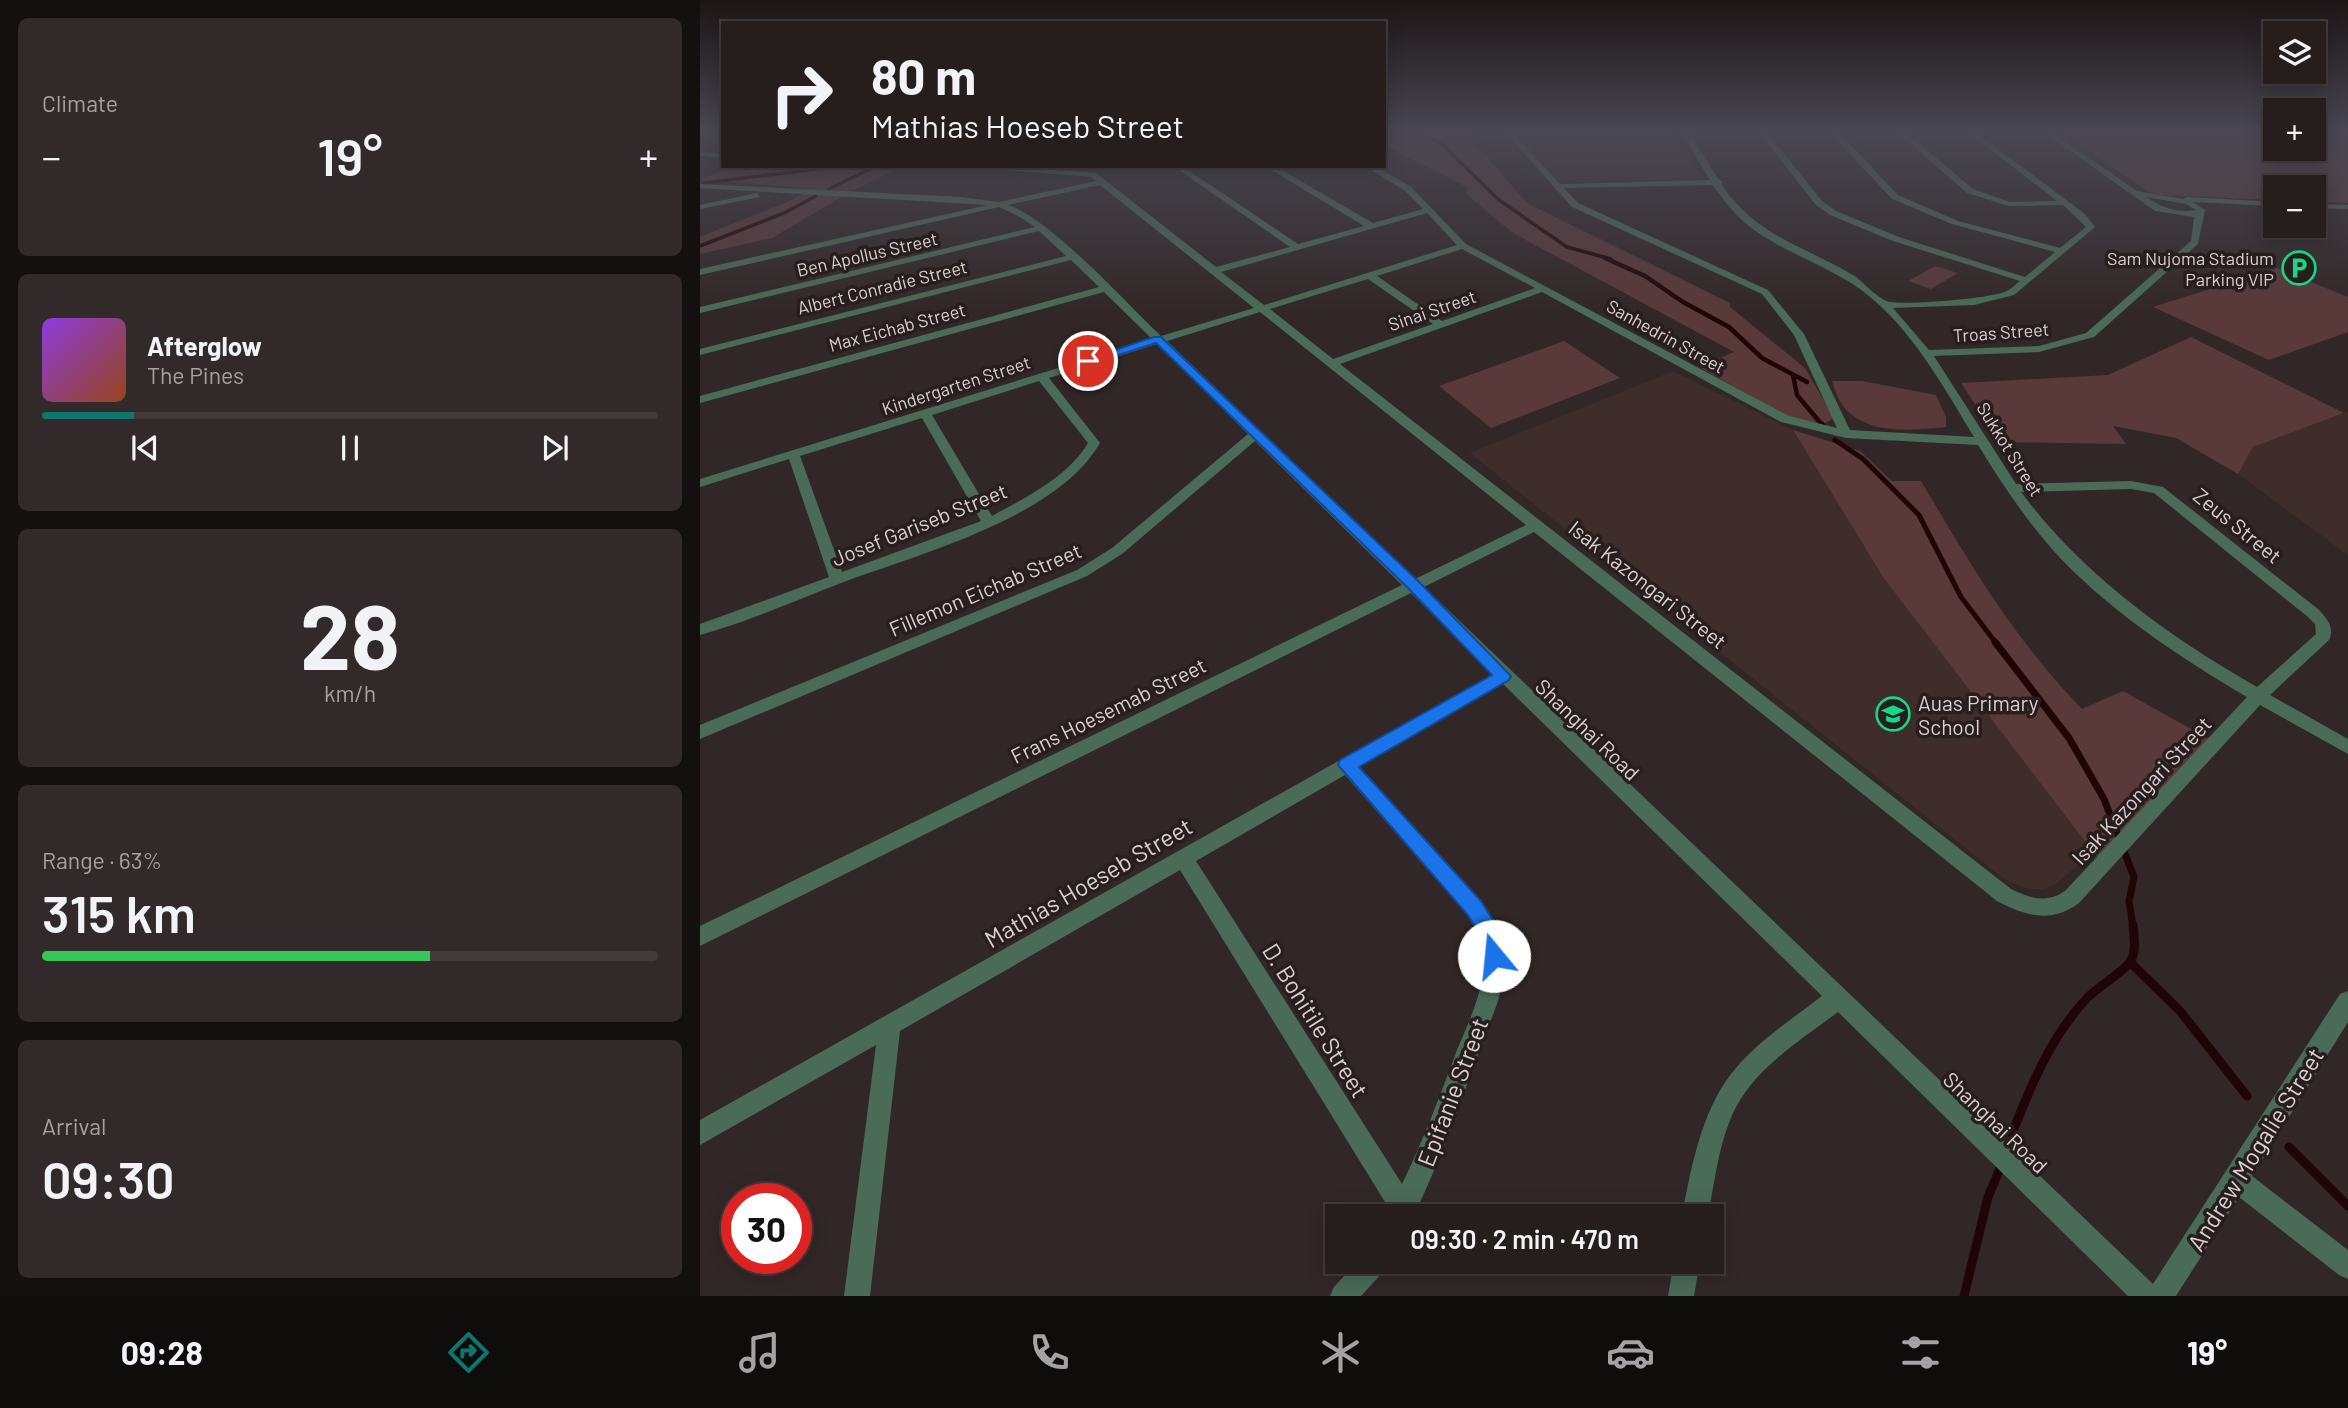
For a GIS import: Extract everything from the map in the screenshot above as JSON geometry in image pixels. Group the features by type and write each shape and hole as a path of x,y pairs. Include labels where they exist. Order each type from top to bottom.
{"street":[{"path":"700,206 771,191"},
{"name":"Shanghai Road","path":"820,191 1004,204 1017,209 1041,228 1414,585 1503,676 2147,1296"},
{"path":"700,272 1059,191"},
{"name":"Isak Kazongari Street","path":"1113,191 2004,895 2037,909 2050,909 2072,897 2258,696"},
{"path":"1215,191 1295,246"},
{"path":"1312,191 1371,226"},
{"name":"Sanhedrin Street","path":"1411,191 1463,246 1765,410 1809,428 1872,438 1984,441"},
{"path":"1564,191 1581,208 1765,292 1799,334 1846,434"},
{"name":"Sukkot Street","path":"1725,191 1735,208 1750,223 1847,275 1885,304 1928,353 2013,488 2048,536 2129,611 2258,696 2348,747"},
{"path":"1812,191 1828,211 1918,247 2026,280"},
{"path":"1890,191 1906,203 1969,226 2061,251"},
{"path":"1971,191 2009,204 2063,204"},
{"path":"1885,304 1980,301 2011,293 2091,227 2047,191"},
{"path":"2137,193 2161,198 2263,203"},
{"path":"2137,193 2188,227 2206,203 2232,202"},
{"path":"2156,206 2154,200 2161,198"},
{"path":"2174,198 2199,209"},
{"path":"2156,206 2182,214 2199,209"},
{"path":"2326,206 2348,207"},
{"path":"1213,271 1429,209"},
{"name":"Troas Street","path":"1928,353 2039,349 2090,335 2195,242 2188,227"},
{"name":"Ben Apollus Street","path":"700,310 1041,228"},
{"name":"Kindergarten Street","path":"700,483 1463,246"},
{"name":"Albert Conradie Street","path":"700,352 1073,257"},
{"path":"1369,275 1442,325"},
{"name":"Max Eichab Street","path":"700,400 1104,289"},
{"name":"Sinai Street","path":"1332,363 1542,289"},
{"name":"Josef Gariseb Street","path":"700,630 989,523 1034,499 1084,460 1093,449 1091,436 1041,376"},
{"path":"925,413 989,523"},
{"name":"Fillemon Eichab Street","path":"700,732 1082,573 1117,551 1256,434"},
{"path":"793,454 837,579"},
{"name":"Zeus Street","path":"2013,488 2131,485 2158,490 2313,613 2322,622 2324,636 2258,696"},
{"name":"Frans Hoesemab Street","path":"700,936 1537,525"},
{"name":"Mathias Hoeseb Street","path":"700,1133 889,1028 1503,676"},
{"name":"Epifanie Street","path":"1347,765 1474,908 1489,931 1494,956 1493,982 1487,1001 1429,1155 1406,1204"},
{"name":"D. Bohitile Street","path":"1183,858 1396,1204"},
{"path":"1698,1204 1721,1114 1742,1081 1784,1040 1838,998"},
{"name":"Andrew Mogalie Street","path":"2161,1296 2348,1002"},
{"path":"857,1296 889,1028"},
{"path":"2236,1179 2348,1266"},
{"path":"1343,1296 1363,1274"},
{"path":"1681,1296 1685,1274"}],"shaded area":[{"path":"805,191 851,191 772,238 700,254 700,237 792,200"},
{"path":"1517,191 1527,203 1730,303 1730,307 1805,368 1834,418 1820,426 1787,416 1699,367 1734,352 1513,233 1465,193"},
{"path":"2148,191 2263,191 2263,199 2160,195"},
{"path":"2326,191 2348,191 2348,203 2326,202"},
{"path":"1935,266 1958,273 1931,289 1908,281"},
{"path":"2277,268 2348,297 2348,332 2269,360 2153,307"},
{"path":"2191,337 2344,413 2253,447 2238,474 2176,438 2113,426 2126,444 2000,442 1961,383 2108,375"},
{"path":"1564,341 1620,378 1491,428 1439,386"},
{"name":"Auas Primary School","path":"1673,371 1793,430 1883,577 2094,852 2058,882 2045,889 2029,889 2007,881 1470,453"},
{"path":"1832,381 1862,381 1936,395 1946,417 1946,427 1893,429 1862,421 1849,412 1839,399"},
{"path":"2348,412 2348,555 2238,474 2253,447"},
{"path":"1793,430 1860,451 1892,481 1921,481 1994,600 2035,656 2082,709 2123,691 2216,743 2103,865 1883,577"}],"waterway":[{"path":"1490,191 1567,247 1611,259"},
{"path":"700,246 784,213 816,196"},
{"path":"1605,258 1645,276 1683,302 1729,327 1762,358 1807,382"},
{"path":"1793,375 1797,395 1823,426"},
{"path":"1835,440 1863,459 1919,515 1961,597 1996,643"},
{"path":"1995,642 2069,738 2104,799 2134,877 2129,901 2133,927"},
{"path":"2130,962 2134,949 2133,925"},
{"path":"2012,1134 2035,1079 2063,1028 2088,997 2130,962"},
{"path":"2130,962 2180,1011 2247,1096"},
{"path":"2289,1147 2348,1206"},
{"path":"1964,1296 1988,1197 2001,1166"}],"place":[{"name":"Sam Nujoma Stadium Parking VIP","path":"2299,268"},
{"name":"Auas Primary School","path":"1893,714"}],"route":[{"path":"1088,361 1157,339 1414,585 1503,676 1347,765 1474,908 1489,931 1494,956"}]}
